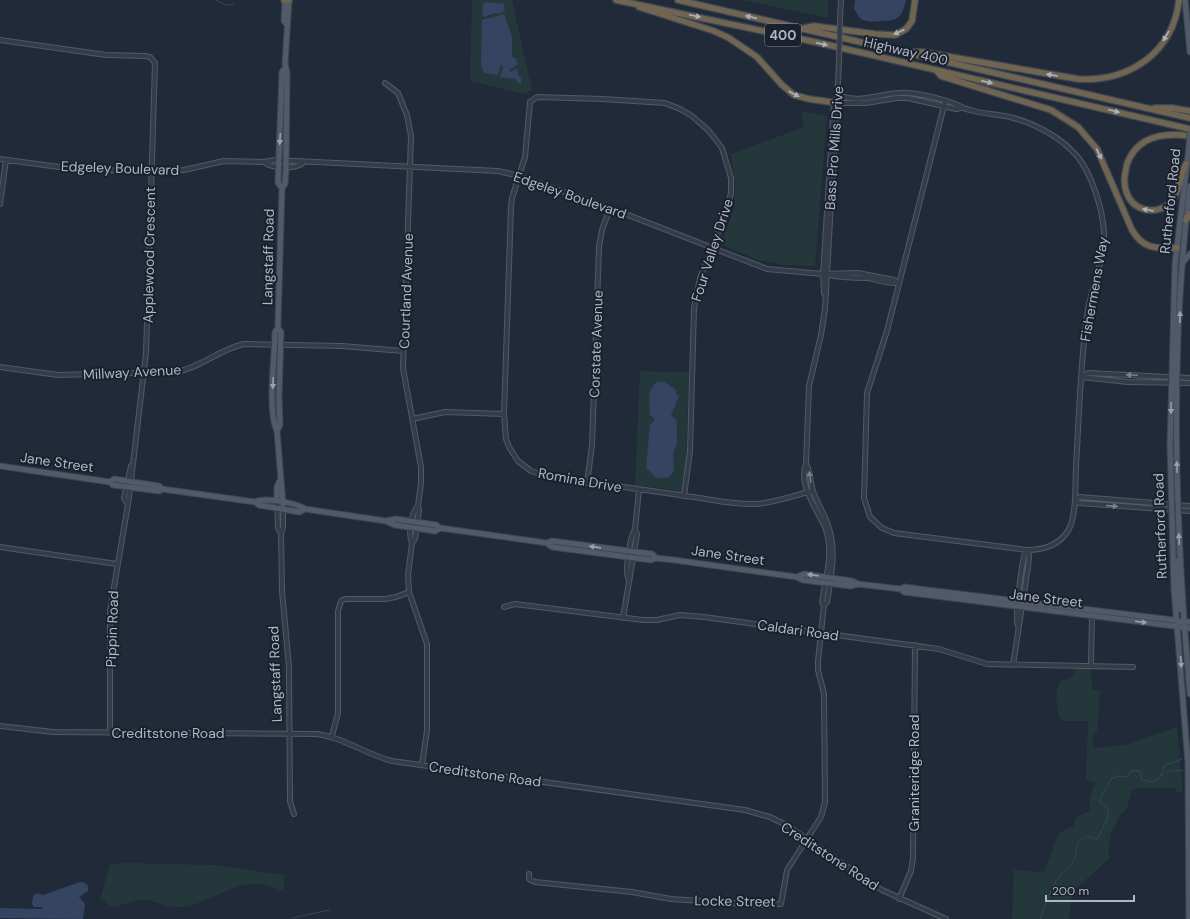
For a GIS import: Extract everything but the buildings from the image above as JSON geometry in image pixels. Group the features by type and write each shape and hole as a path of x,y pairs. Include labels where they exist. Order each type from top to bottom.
{"highway":[{"path":"284,0 289,0"},
{"name":"Highway 400","path":"616,0 813,42 1190,129"},
{"name":"Highway 400","path":"678,0 1190,118"},
{"path":"803,29 814,26 875,34 895,35 906,29 912,21 915,0"},
{"path":"904,53 922,52 1078,79 1102,80 1132,70 1153,53 1168,34 1175,18 1179,0"},
{"path":"630,3 644,10 714,31 730,38 757,57 782,85 794,94 809,99 836,102"},
{"path":"936,70 941,76 1051,110 1072,122 1090,139 1097,149 1132,230 1139,241 1149,246 1177,248"},
{"path":"1146,108 1172,108 1190,111"},
{"path":"1186,164 1182,170 1174,196 1163,208 1153,211 1144,210 1130,199 1126,191 1125,172 1134,150 1146,140 1158,135 1190,135"},
{"path":"1186,220 1190,214"}],"main road":[{"name":"Langstaff Road","path":"284,0 284,21 287,25"},
{"name":"Langstaff Road","path":"280,508 282,486 279,482 277,431 274,425 273,397 275,332 278,328 282,188 285,184 287,72 285,68 289,0"},
{"path":"1185,0 1190,52"},
{"name":"Langstaff Road","path":"282,188 278,183 282,72 285,68"},
{"name":"Rutherford Road","path":"1190,135 1177,248 1171,376 1172,547 1181,621 1187,628 1190,694"},
{"name":"Rutherford Road","path":"1189,919 1188,762 1178,627 1181,621 1176,430 1182,262 1190,186"},
{"path":"1177,248 1184,246"},
{"path":"1182,262 1190,254"},
{"name":"Langstaff Road","path":"277,431 280,425 279,396 281,344 281,332 278,328"},
{"name":"Jane Street","path":"0,466 110,482 113,485 129,484 160,486 162,489 255,502 259,505 300,512 305,509"},
{"name":"Jane Street","path":"255,502 260,499 301,506 305,509 386,521 395,525 435,531 440,528"},
{"name":"Jane Street","path":"386,521 396,519 436,525 440,528 547,543 552,541 631,555 652,554 656,558 797,577 803,580 828,580 851,586 858,584 901,589 904,592 1190,622"},
{"name":"Jane Street","path":"1020,604 1092,616 1187,628"}],"street":[{"name":"Bass Pro Mills Drive","path":"828,580 833,556 831,533 810,491 804,469 806,464 808,386 822,328 825,296 825,274 836,102 838,91 841,0"},
{"name":"Applewood Crescent","path":"0,40 106,54 145,56 154,59 146,353 129,484"},
{"name":"Courtland Avenue","path":"385,83 398,93 407,115 411,136 403,368 421,472 418,506 419,510 410,539 412,543 408,575 409,592 427,644 427,730 422,764"},
{"name":"Fishermens Way","path":"838,91 841,96 865,99 890,94 908,93 945,104 1010,117 1044,129 1067,145 1078,158 1094,189 1102,215 1104,234 1103,251 1086,317 1074,499 1071,522 1068,530 1050,547 1037,550 1026,550 894,533 876,523 866,509 864,489 867,393 887,331 899,283"},
{"name":"Four Valley Drive","path":"519,176 525,156 530,102 537,97 665,103 680,109 709,131 722,148 731,178 727,210 700,278 694,308 690,448 684,496"},
{"name":"Fishermens Way","path":"836,102 866,103 897,98 908,98 945,104"},
{"path":"899,283 945,104"},
{"name":"Edgeley Boulevard","path":"0,159 74,169 151,171 184,170 224,161 264,162 268,160 285,164 303,163 489,170 519,176 610,208 767,269 868,278 892,284 899,283"},
{"path":"0,204 6,160"},
{"name":"Romina Drive","path":"519,176 511,206 504,414 506,439 513,456 538,475 684,496 757,504 810,491"},
{"name":"Corstate Avenue","path":"587,483 592,446 599,248 602,230 610,208"},
{"name":"Millway Avenue","path":"0,367 58,375 180,372 228,348 238,345 281,344 342,346 403,351"},
{"path":"1081,377 1088,373 1190,378"},
{"path":"1081,377 1088,379 1190,383"},
{"path":"412,419 445,412 504,414"},
{"name":"Pippin Road","path":"110,733 110,611 126,503 124,498 129,484"},
{"path":"623,618 628,578 626,573 637,534 635,529 639,490"},
{"path":"1074,499 1080,497 1171,508 1190,506"},
{"name":"Langstaff Road","path":"280,508 278,528 281,533 282,591 289,667 290,801 294,814"},
{"path":"1178,508 1190,511"},
{"path":"0,547 117,564"},
{"path":"1013,665 1018,626 1020,624 1020,604 1029,556 1026,550"},
{"name":"Locke Street","path":"529,874 529,879 535,882 632,892 666,898 777,906 782,902 788,870 821,817 825,802 824,694 818,670 824,605 822,602 828,580"},
{"path":"332,736 338,713 338,611 341,601 345,599 390,598 409,592"},
{"name":"Caldari Road","path":"504,608 515,604 623,618 657,620 680,615 915,645 938,649 979,663 1133,667"},
{"path":"1091,666 1092,616"},
{"name":"Graniteridge Road","path":"899,899 911,871 913,858 915,645"},
{"name":"Creditstone Road","path":"0,726 53,732 290,733 332,736 380,758 745,810 770,817 786,825 866,880 899,899 946,919"}],"green space":[{"path":"472,0 512,0 532,90 524,94 470,81"},
{"path":"742,0 828,0 828,18"},
{"path":"801,111 827,116 815,266 784,265 758,260 721,244 735,206 735,183 731,154 804,127"},
{"path":"640,371 685,372 689,374 686,460 683,488 681,491 635,485"},
{"path":"1076,668 1091,669 1092,690 1100,691 1097,732 1093,733 1093,748 1125,745 1177,727 1183,792 1179,793 1173,788 1142,788 1132,790 1127,808 1118,818 1111,834 1108,851 1110,858 1072,892 1069,919 1012,919 1014,870 1038,872 1045,871 1058,834 1073,827 1076,817 1091,810 1090,800 1096,782 1086,780 1088,721 1061,721 1057,706 1056,696 1060,681 1070,678 1074,674"},
{"path":"110,864 214,865 285,875 283,891 262,884 250,884 231,889 202,902 183,907 173,907 140,900 114,907 109,905 104,900 100,900"}],"water":[{"path":"855,0 906,0 901,15 895,19 872,22 863,20 859,17 854,9"},
{"path":"485,2 504,4 505,10 499,14 495,13 484,17 482,15 483,4"},
{"path":"504,14 512,37 512,55 510,56 515,58 518,64 509,70 510,72 516,69 522,81 520,84 515,79 500,77 503,67 501,64 498,75 484,73 481,65 482,20"},
{"path":"657,382 665,382 676,390 676,395 679,396 671,415 677,421 677,444 673,453 674,470 669,477 659,478 655,477 646,468 650,425 655,419 650,415 649,397 651,389"},
{"path":"80,882 85,883 88,886 88,891 79,897 85,904 83,919 0,918 0,908 42,909 42,907 34,907 32,904 33,896 37,893 43,895"}],"waterway":[{"path":"215,0 226,5 234,4"},
{"path":"1160,777 1165,765 1182,759"},
{"path":"1040,919 1056,882 1062,873 1072,864 1079,841 1087,836 1095,839 1098,838 1107,819 1109,810 1100,802 1111,779 1117,776 1128,777 1131,771 1140,771 1142,780 1153,782 1170,771 1183,771"},
{"path":"292,918 330,910"}]}
